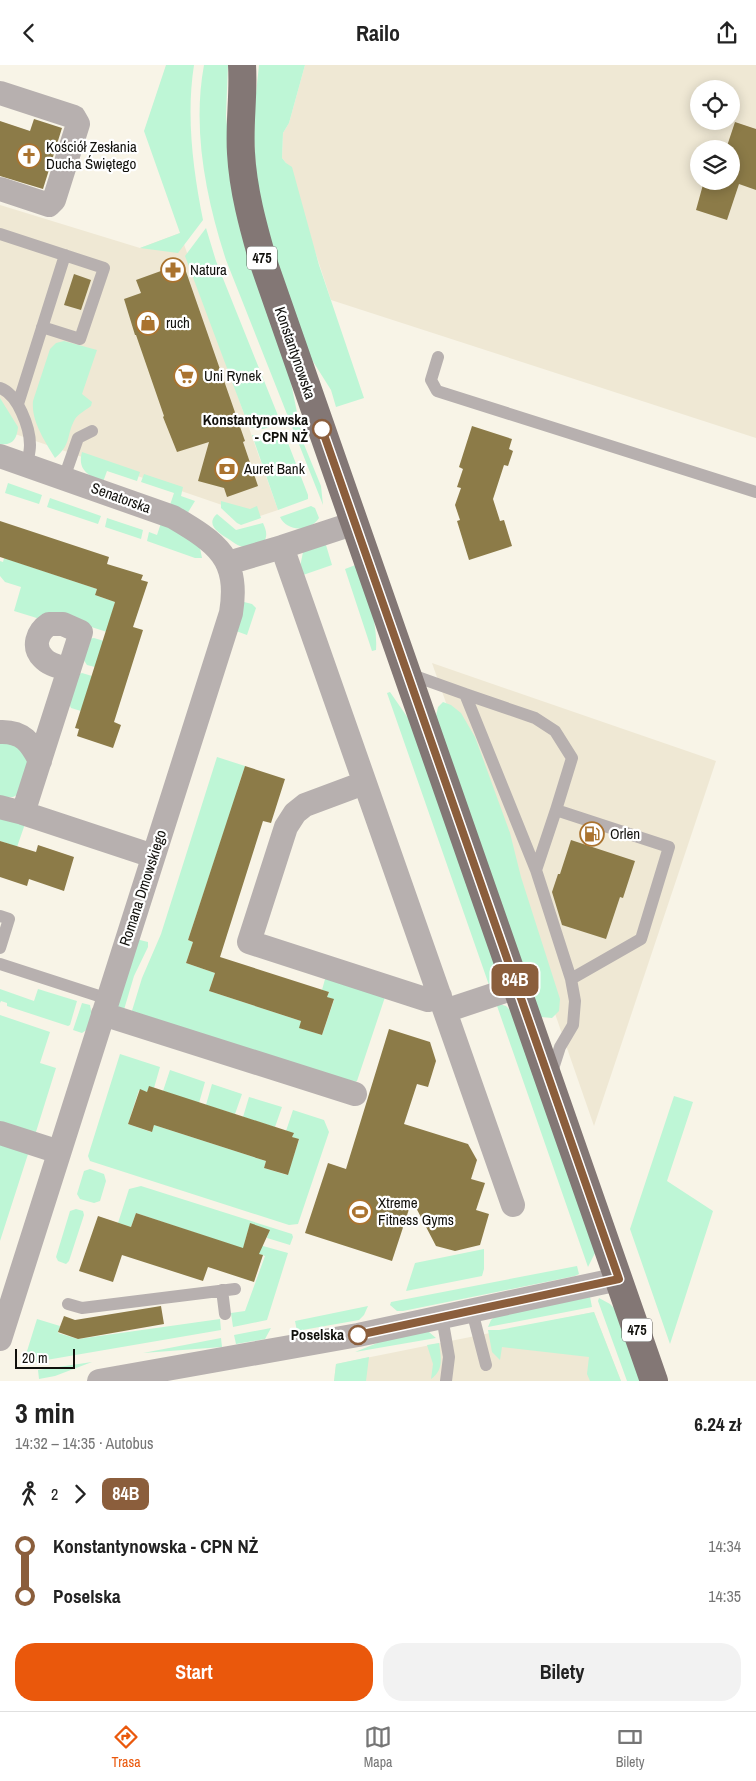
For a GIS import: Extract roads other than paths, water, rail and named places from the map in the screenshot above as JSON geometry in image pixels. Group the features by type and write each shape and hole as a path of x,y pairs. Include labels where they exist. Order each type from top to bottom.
{"main road":[{"name":"Konstantynowska","path":"244,70 239,122 241,155 245,187 263,261 654,1381"}],"street":[{"path":"0,93 74,117 78,124 54,200 49,205 0,189"},
{"name":"Senatorska","path":"0,456 173,517 197,531 217,547 228,563"},
{"path":"228,563 355,523"},
{"path":"282,547 513,1205"},
{"name":"Romana Dmowskiego","path":"0,1339 231,613 234,587 228,563"},
{"path":"23,813 69,670"},
{"path":"0,733 8,732 21,736 33,746 40,761"},
{"path":"364,783 305,805 295,813 286,827 249,942 442,1004 517,987"},
{"path":"0,807 153,857"},
{"path":"105,1006 355,1094"},
{"path":"0,1133 59,1152"},
{"path":"99,1381 358,1335 619,1279"}],"lane":[{"path":"0,233 104,268 80,339 42,327"},
{"path":"18,404 65,255"},
{"path":"438,357 431,380 437,391 756,492"},
{"path":"0,389 5,390 18,404 29,433 28,465"},
{"path":"64,477 78,438 92,431"},
{"path":"407,673 534,718 555,731 572,758 536,870"},
{"path":"465,694 536,870 571,979 576,1001 573,1025 560,1047 550,1079"},
{"path":"556,811 669,847 641,939 571,979"},
{"path":"0,916 9,919 0,947"},
{"path":"0,964 105,1006"},
{"path":"68,1303 82,1308 235,1289"},
{"path":"222,1290 225,1314"},
{"path":"472,1311 486,1365"},
{"path":"442,1317 449,1357 446,1381"}],"place":[{"name":"Kościół Zesłania Ducha Świętego","path":"29,156"},
{"name":"Natura","path":"173,270"},
{"name":"ruch","path":"148,323"},
{"name":"Uni Rynek","path":"186,376"},
{"name":"Konstantynowska - CPN NŻ","path":"322,429"},
{"name":"Auret Bank","path":"227,469"},
{"name":"Orlen","path":"592,834"},
{"name":"Xtreme Fitness Gyms","path":"360,1212"},
{"name":"Poselska","path":"358,1335"}]}
